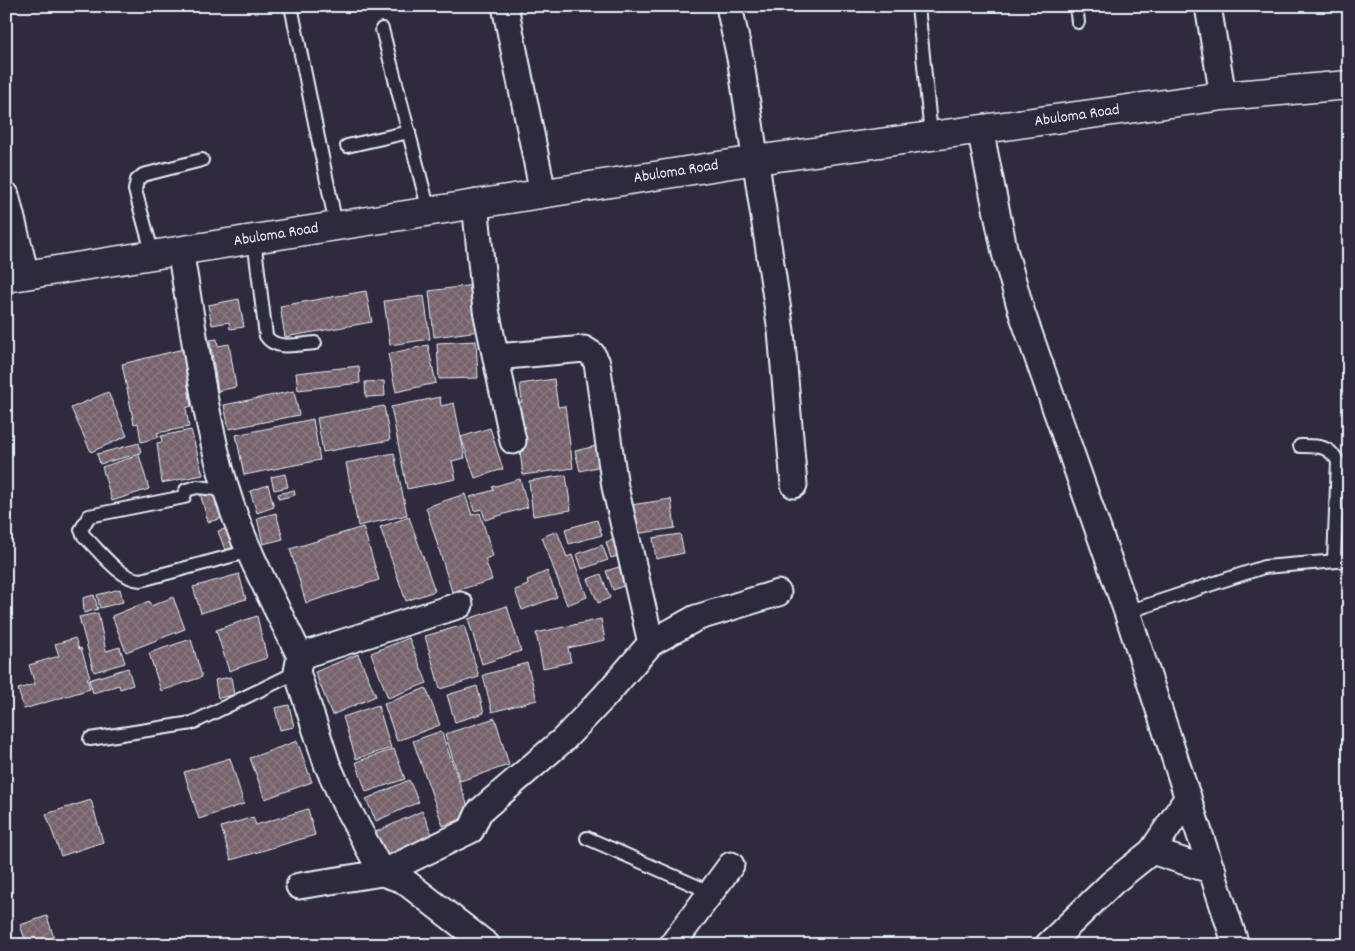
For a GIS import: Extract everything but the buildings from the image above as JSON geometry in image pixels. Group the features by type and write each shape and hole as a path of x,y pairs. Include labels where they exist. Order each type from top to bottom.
{"street":[{"path":"505,6 543,192"},
{"path":"729,6 756,160 781,331 794,485"},
{"path":"1208,6 1223,96"},
{"name":"Abuloma Road","path":"16,276 756,160 1223,96 1349,85"},
{"path":"980,129 1005,253 1022,313 1127,612 1236,945"},
{"path":"6,195 16,276"},
{"path":"475,203 486,310 513,441"},
{"path":"180,250 207,408 226,490 298,664 327,764 345,804 382,873 402,880 486,945"},
{"path":"496,357 584,349 592,354 597,363 615,487 651,643"},
{"path":"299,886 382,873 471,830 479,812 562,740 604,697 651,643 696,618 778,593"},
{"path":"298,664 460,605"},
{"path":"1048,945 1112,883 1152,851 1188,797"},
{"path":"1152,851 1213,871"},
{"path":"672,945 730,865"}],"lane":[{"path":"291,6 336,226"},
{"path":"918,6 931,135"},
{"path":"1076,6 1078,22"},
{"path":"382,29 429,210"},
{"path":"346,146 409,132"},
{"path":"153,255 135,190 137,180 143,175 202,160"},
{"path":"254,238 266,336 269,342 276,345 315,343"},
{"path":"1300,446 1323,446 1332,452 1338,461 1334,562"},
{"path":"226,490 197,487 186,490 184,498 89,516 81,530 84,536 118,568 134,580 141,580 250,551"},
{"path":"1127,612 1264,567 1349,560"},
{"path":"90,739 192,723 298,664"},
{"path":"587,838 710,892"}]}
